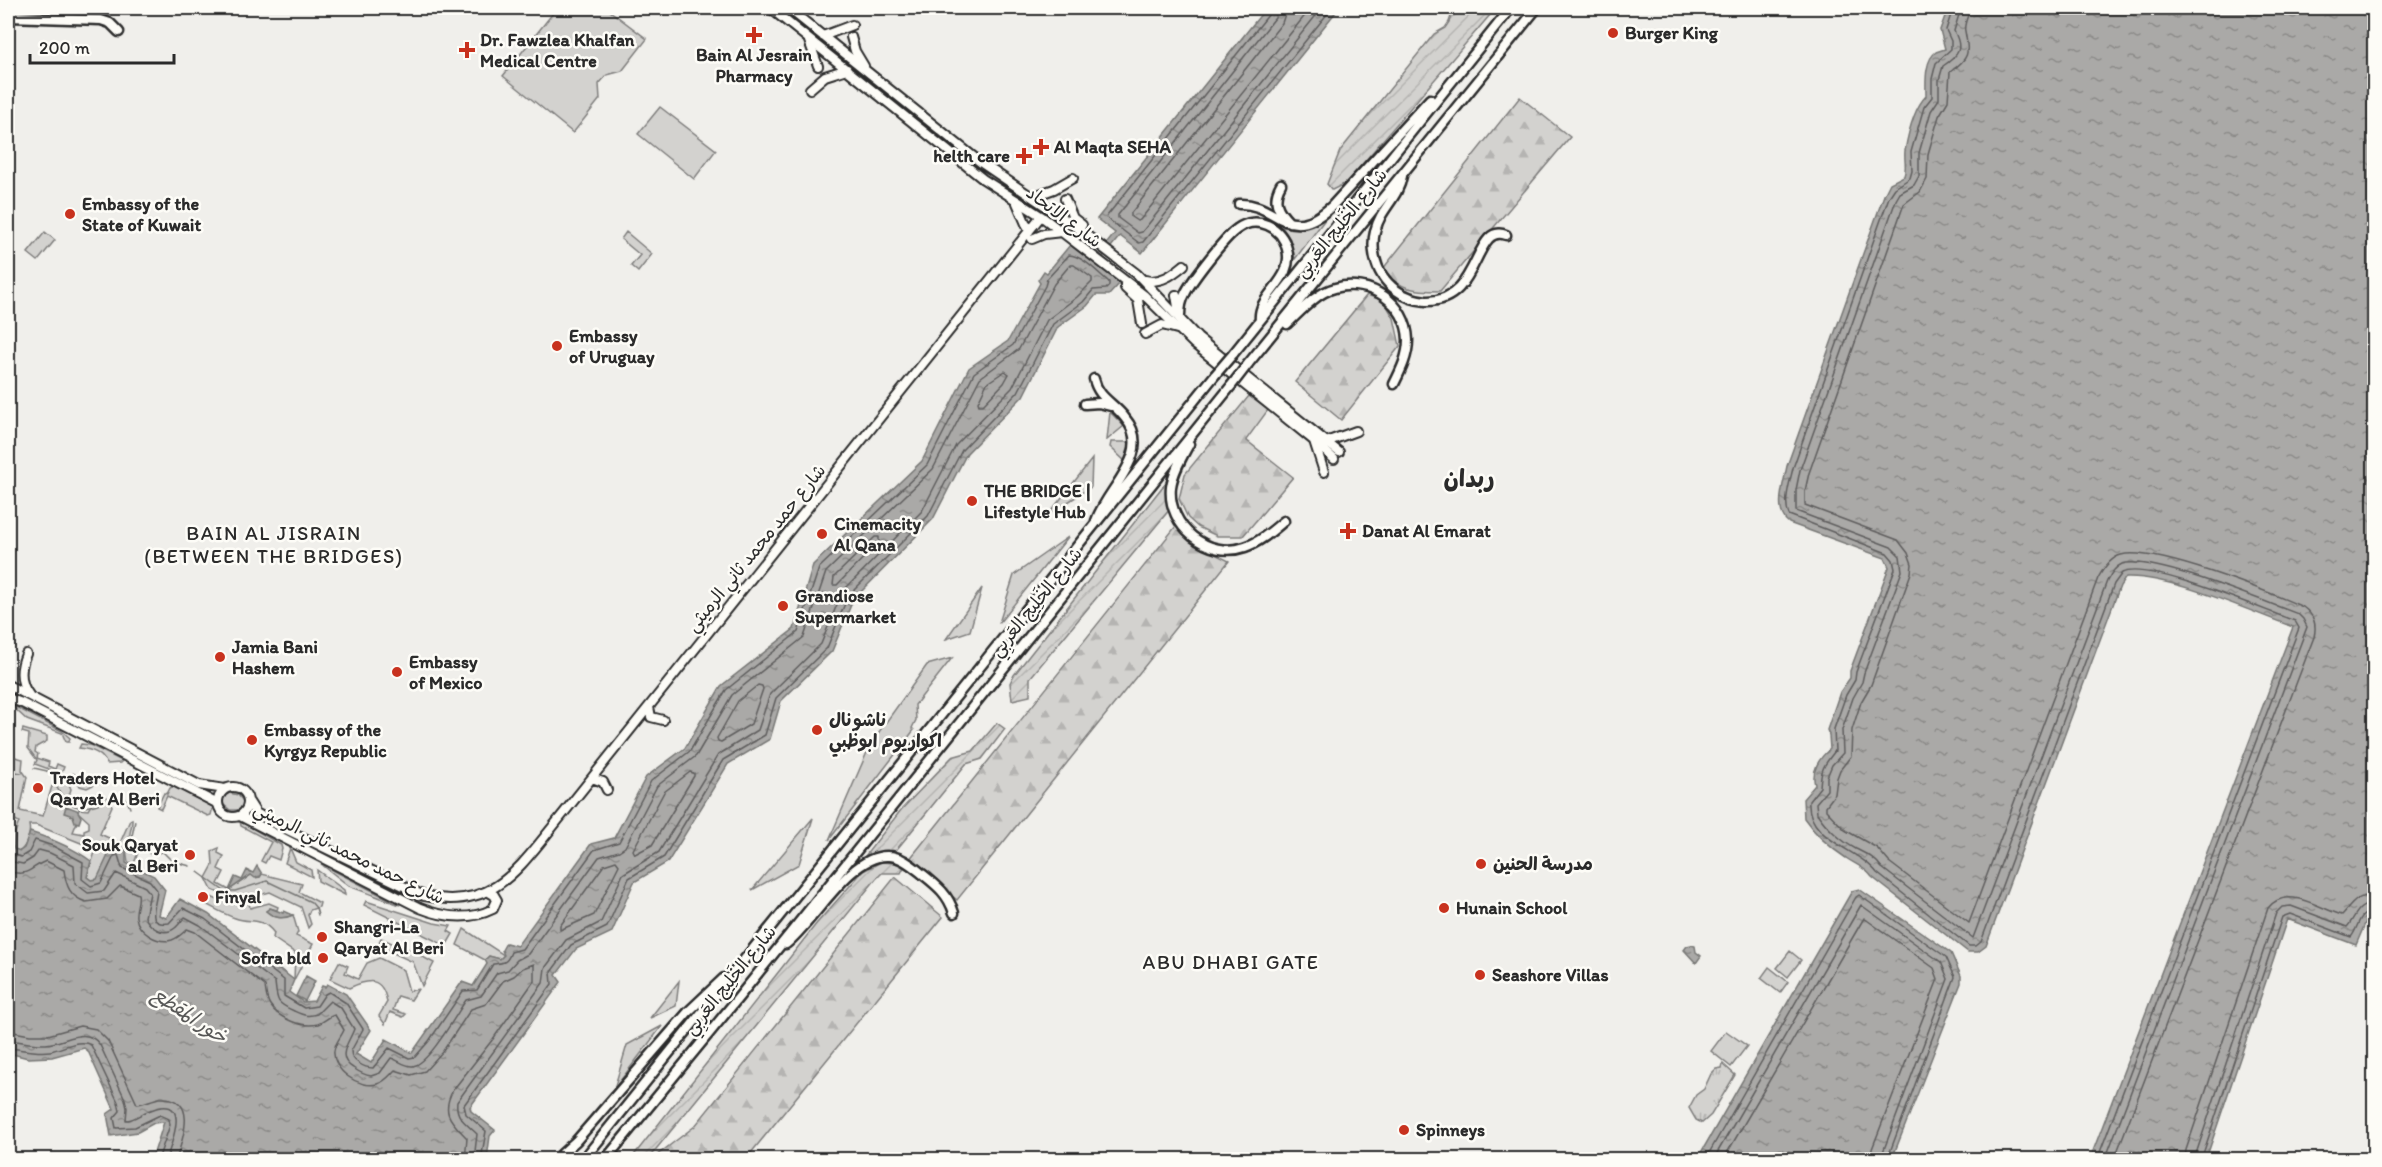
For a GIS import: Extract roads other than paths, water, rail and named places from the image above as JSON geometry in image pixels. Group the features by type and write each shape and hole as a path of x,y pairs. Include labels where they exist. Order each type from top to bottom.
{"highway":[{"path":"8,9 52,8"},
{"name":"شارع الخَلِيج العَربِي","path":"586,1156 1511,8"},
{"name":"شارع الخَلِيج العَربِي","path":"604,1160 1537,8"},
{"path":"8,18 105,20 118,32"},
{"path":"1239,204 1252,205 1277,219 1289,222 1307,222 1325,213 1470,58"},
{"path":"1403,173 1398,191 1380,219 1373,241 1380,272 1390,285 1402,294 1423,301 1451,296 1466,281 1489,238 1497,233 1506,235"},
{"path":"1281,184 1275,199 1277,207 1289,222"},
{"path":"1180,323 1181,302 1187,289 1232,232 1245,224 1260,223 1273,228 1281,236 1287,247 1288,260 1283,278 1263,305 1260,320"},
{"path":"1274,332 1325,292 1345,285 1371,288 1383,294 1394,304 1406,327 1407,355 1394,384"},
{"path":"1094,379 1100,394 1129,423 1133,432 1134,451 1127,469 1103,503 1095,525"},
{"path":"1085,405 1099,403 1112,406"},
{"path":"1195,430 1177,468 1172,486 1174,511 1182,526 1191,536 1216,549 1236,549 1257,542 1284,521"},
{"path":"775,950 791,939 859,866 877,857 890,856 905,861 942,890 954,913"},
{"path":"555,1160 576,1141 698,1001 735,971"}],"main road":[{"name":"شارع الاتحاد","path":"770,8 983,179 1041,216 1125,283 1180,323 1313,440 1337,456 1326,442 1180,323 1140,276 1088,236 981,162 788,8"},
{"path":"822,36 852,25"},
{"path":"806,37 815,54 818,66"},
{"path":"851,37 856,54 870,75"},
{"path":"810,89 825,76 847,69"},
{"path":"890,91 899,87"},
{"path":"1032,196 1054,189 1073,178"},
{"path":"1015,199 1024,215 1030,235 1062,232"},
{"path":"1065,199 1072,216 1085,227 1088,236"},
{"name":"شارع حمد محمد ثاني الرميثي","path":"249,802 256,813 273,823 416,894 459,900 489,892 515,873 1030,235 1041,216"},
{"path":"1140,276 1153,282 1162,280 1184,265"},
{"path":"1125,283 1125,288 1138,300 1142,324"},
{"path":"1145,334 1162,325 1180,323 1176,296"},
{"path":"1326,442 1356,431"},
{"path":"1313,440 1324,472"},
{"path":"26,654 21,672 22,682 32,699"},
{"path":"8,684 32,699 198,784 212,789 231,788 241,791 249,802 246,810 240,816 227,814 218,804 22,703 8,698"},
{"path":"649,707 651,717 663,720"},
{"path":"592,778 603,782 607,790"},
{"path":"218,804 219,795 225,789"},
{"name":"شارع حمد محمد ثاني الرميثي","path":"240,816 420,908 441,916 472,916 494,909 497,900 489,892"}],"water":[{"name":"خور المقطع","path":"1266,8 1339,8 1142,253 1120,236 1097,264 1120,283 1109,295 1096,295 1087,306 1058,327 1023,396 967,453 933,519 853,600 832,651 781,701 770,739 728,764 668,862 634,882 612,932 576,949 556,975 561,982 470,1107 471,1111 495,1130 490,1136 487,1159 152,1159 164,1122 154,1123 138,1132 111,1136 107,1114 114,1109 88,1051 84,1048 52,1057 28,1058 8,1053 8,827 15,833 14,849 20,851 24,848 30,832 62,844 84,856 91,861 87,877 91,880 97,879 111,849 126,849 126,863 154,876 165,890 159,915 166,918 180,899 208,914 294,980 289,992 303,1002 314,1001 322,986 325,987 327,984 346,994 371,1030 356,1054 371,1063 386,1039 412,1053 462,982 473,986 487,964 485,960 489,956 500,959 504,955 502,950 506,943 517,946 591,844 614,838 646,777 685,748 721,686 794,629 813,565 922,461 969,368 1008,341 1040,283 1038,280 1044,271 1047,273 1070,245 1093,261 1115,233 1097,219"},
{"path":"1948,8 2374,8 2374,919 2367,919 2356,945 2287,919 2206,1159 2090,1159 2293,627 2187,588 2144,578 2126,577 2120,586 1986,946 1978,952 1968,952 1863,868 1834,849 1804,818 1803,799 1815,785 1814,775 1817,765 1830,749 1827,730 1840,692 1850,678 1850,671 1889,567 1885,558 1789,523 1782,511 1782,488 1787,466 1884,195 1890,183 1904,176 1908,137 1915,114 1926,96 1926,72 1929,61 1936,52 1945,49 1940,30"},
{"path":"66,806 77,810 81,817 79,823 75,822 73,816 64,813"},
{"path":"257,866 262,874 260,877 255,878 251,875 229,890 235,877 242,880 247,870 253,873"},
{"path":"1859,889 1951,953 1961,976 1961,983 1892,1159 1699,1159 1852,891"},
{"path":"270,908 293,915 276,917 266,911"},
{"path":"1691,945 1695,946 1696,952 1701,956 1696,963 1684,950"},
{"path":"306,976 315,981 305,1001 296,996"}],"waterway":[{"path":"34,768 47,771 50,775"},
{"path":"8,771 22,773"},
{"path":"56,786 67,801 78,807 91,806 108,800"},
{"path":"119,798 127,800 130,808"},
{"path":"135,821 131,841 150,854 163,852 172,861 190,866"},
{"path":"198,872 224,891 235,891 267,881 311,902 318,915"}],"place":[{"name":"Burger King","path":"1613,33"},
{"name":"Bain Al Jesrain Pharmacy","path":"754,35"},
{"name":"Dr. Fawzlea Khalfan Medical Centre","path":"467,50"},
{"name":"Al Maqta SEHA","path":"1041,147"},
{"name":"helth care","path":"1024,156"},
{"name":"Embassy of the State of Kuwait","path":"70,214"},
{"name":"Embassy of Uruguay","path":"557,346"},
{"name":"THE BRIDGE | Lifestyle Hub","path":"972,501"},
{"name":"Danat Al Emarat","path":"1348,531"},
{"name":"Cinemacity Al Qana","path":"822,534"},
{"name":"Grandiose Supermarket","path":"783,606"},
{"name":"Jamia Bani Hashem","path":"220,657"},
{"name":"Embassy of Mexico","path":"397,672"},
{"name":"ناشونال اكواريوم ابوظبي","path":"817,730"},
{"name":"Embassy of the Kyrgyz Republic","path":"252,740"},
{"name":"Traders Hotel Qaryat Al Beri","path":"38,788"},
{"name":"Souk Qaryat al Beri","path":"190,855"},
{"name":"مدرسة الحنين","path":"1481,864"},
{"name":"Finyal","path":"203,897"},
{"name":"Hunain School","path":"1444,908"},
{"name":"Shangri-La Qaryat Al Beri","path":"322,937"},
{"name":"Sofra bld","path":"323,958"},
{"name":"Seashore Villas","path":"1480,975"},
{"name":"Spinneys","path":"1404,1130"}],"district":[{"name":"ربدان","path":"1469,478"},
{"name":"BAIN AL JISRAIN (BETWEEN THE BRIDGES)","path":"274,544"},
{"name":"ABU DHABI GATE","path":"1231,962"}]}
